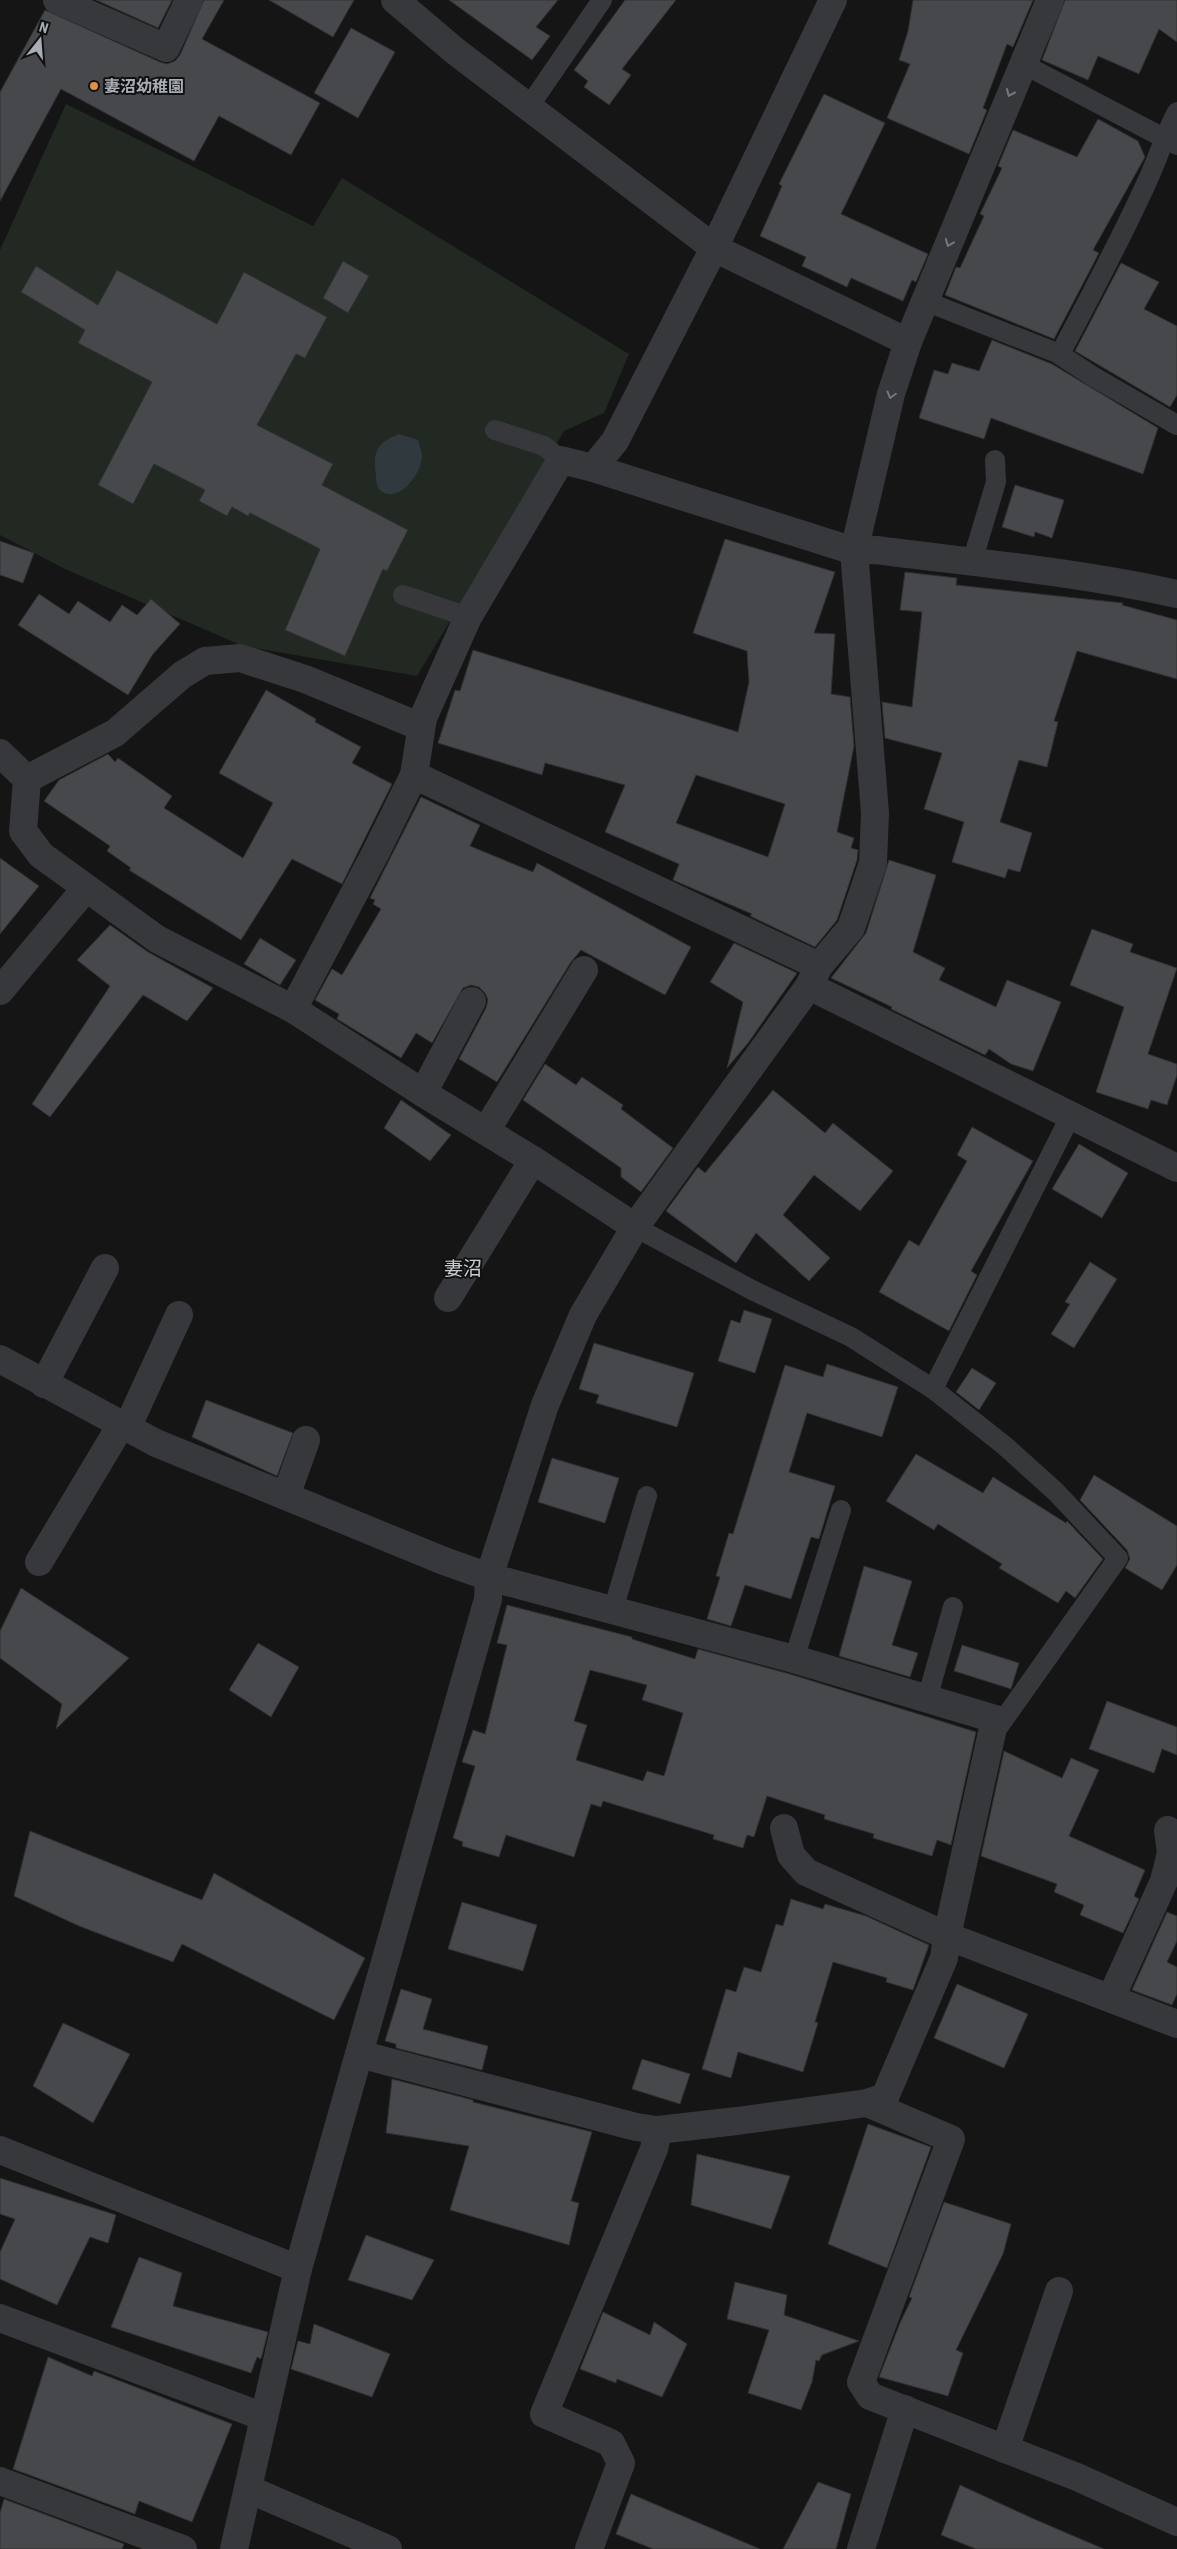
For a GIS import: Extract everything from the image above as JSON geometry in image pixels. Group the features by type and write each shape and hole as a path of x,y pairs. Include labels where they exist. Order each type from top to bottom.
{"street":[{"path":"57,0 166,48 189,0"},
{"path":"395,0 455,51 528,108 714,248 908,342"},
{"path":"594,468 615,441 714,248 833,0"},
{"path":"234,2549 298,2268 488,1599 489,1577 553,1387 583,1315 635,1227 814,976 851,928 872,863 875,813 854,551 891,394 908,342 1050,0"},
{"path":"293,1009 375,854 414,775 423,718 468,616 560,460 594,468 854,551 876,550 1118,581 1177,594"},
{"path":"28,779 115,733 182,675 205,661 240,658 305,679 421,727"},
{"path":"0,754 28,779"},
{"path":"414,775 814,976 1071,1115 1177,1168"},
{"path":"28,779 23,830 41,855 157,939 293,1009 423,1093 533,1160 635,1227"},
{"path":"0,991 86,888"},
{"path":"486,1131 584,970"},
{"path":"423,1093 472,1002"},
{"path":"448,1298 533,1160"},
{"path":"44,1384 105,1268"},
{"path":"38,1562 124,1426 179,1315"},
{"path":"0,1359 156,1443 444,1561 489,1577 794,1659 995,1719 947,1936 944,1958 885,2097 868,2102 737,2122 658,2130 636,2127 359,2054"},
{"path":"286,1496 306,1440"},
{"path":"784,1828 791,1855 806,1872 947,1936 1177,2024"},
{"path":"1111,1998 1164,1881 1171,1853 1168,1830"},
{"path":"868,2102 951,2138 861,2382 870,2396 1077,2477 1177,2522"},
{"path":"589,2549 620,2464 611,2443 544,2414 654,2149 658,2130"},
{"path":"0,2150 298,2268"},
{"path":"1005,2449 1058,2292"},
{"path":"0,2318 264,2417"},
{"path":"862,2549 905,2409"},
{"path":"0,2481 184,2549"},
{"path":"248,2489 388,2549"}],"lane":[{"path":"528,108 602,0"},
{"path":"1024,64 1170,141"},
{"path":"1060,354 1170,141 1177,112"},
{"path":"925,301 1060,354 1094,377 1177,425"},
{"path":"495,430 544,446 560,460"},
{"path":"972,562 996,482 995,460"},
{"path":"403,595 468,616"},
{"path":"933,1389 1071,1115"},
{"path":"635,1227 754,1291 851,1337 933,1389 1005,1446 1056,1492 1118,1558 991,1737"},
{"path":"613,1610 647,1496"},
{"path":"794,1659 841,1510"},
{"path":"927,1699 953,1607"}],"shaded area":[{"path":"66,104 313,226 342,178 629,354 604,413 564,431 417,676 243,646 65,569 0,535 0,250"},
{"path":"399,434 418,440 422,453 421,462 414,478 408,485 394,494 387,494 380,490 377,485 376,454 385,441"}],"building":[{"path":"96,0 172,0 158,28"},
{"path":"204,0 224,0 202,39 320,103 291,155 219,116 194,161 61,89 0,201 0,92 45,10 167,64 175,61 180,55"},
{"path":"269,0 354,0 333,37"},
{"path":"449,0 558,0 536,27 550,36 532,60"},
{"path":"625,0 676,0 622,69 631,75 609,105 584,87 588,81 574,70"},
{"path":"913,0 1033,0 1013,47 1007,44 983,108 987,110 969,154 887,118 910,64 899,60 908,31"},
{"path":"1065,0 1177,0 1177,42 1159,29 1139,74 1098,56 1088,80 1042,60"},
{"path":"351,28 395,52 358,118 314,93"},
{"path":"824,94 885,123 841,214 928,254 916,282 912,280 903,301 851,278 847,287 802,266 806,257 760,236 782,186 779,184"},
{"path":"1098,119 1138,141 1145,157 1093,250 1099,253 1054,339 945,295 956,267 960,268 984,216 980,214 1002,168 998,166 1013,130 1077,157"},
{"path":"343,261 369,276 348,313 323,298"},
{"path":"1121,263 1159,282 1144,309 1177,326 1177,395 1170,407 1075,351"},
{"path":"36,266 98,305 117,270 217,324 244,272 327,317 305,358 296,354 257,425 333,464 322,485 408,530 387,571 383,569 345,656 285,630 320,549 250,513 248,516 232,507 227,516 199,501 205,490 154,464 133,504 98,485 152,382 78,343 85,330 21,292"},
{"path":"992,340 1052,364 1158,428 1143,474 991,418 984,439 919,418 934,370 948,374 952,363 979,371"},
{"path":"1015,485 1064,500 1052,538 1035,532 1034,537 1002,527"},
{"path":"725,539 835,572 814,633 835,634 831,694 850,697 854,746 837,832 854,838 851,848 858,850 857,860 837,920 815,947 750,916 752,914 673,880 679,864 605,832 625,785 545,763 542,775 438,743 455,690 460,691 473,650 738,732 749,682 747,651 693,633","holes":["696,775 785,804 768,857 676,823"]},
{"path":"0,541 34,553 23,583 0,575"},
{"path":"905,572 957,578 956,585 1123,603 1122,605 1177,620 1177,679 1077,651 1054,721 1058,722 1047,767 1019,760 1000,822 1032,833 1020,872 1008,869 1005,878 952,862 964,822 924,809 942,753 885,738 882,702 912,707 922,612 900,610"},
{"path":"39,594 69,614 78,601 110,622 122,605 137,615 151,599 180,624 153,654 128,695 18,625"},
{"path":"266,690 316,719 315,722 361,747 352,763 392,784 342,884 292,859 241,940 129,870 131,868 107,851 110,846 44,801 59,780 108,754 115,762 118,758 172,796 164,808 243,858 273,803 219,773"},
{"path":"421,797 480,825 470,846 533,872 537,863 691,947 665,995 581,950 571,962 497,1082 459,1059 486,1008 488,1000 485,993 479,987 471,985 463,988 432,1043 416,1033 401,1058 337,1019 339,1014 315,1000 332,969 342,975 381,909 373,904 375,900 370,898"},
{"path":"0,858 39,886 0,934"},
{"path":"889,860 936,875 913,952 945,968 939,980 996,1007 1007,980 1061,1002 1033,1071 1011,1064 989,1049 985,1055 831,978 866,933"},
{"path":"110,925 148,952 213,988 187,1021 143,995 50,1117 32,1104 110,986 77,960"},
{"path":"1092,929 1133,944 1130,952 1177,968 1148,1054 1177,1064 1177,1075 1167,1105 1151,1100 1148,1109 1096,1092 1124,1007 1070,985"},
{"path":"260,938 296,960 280,985 244,964"},
{"path":"734,943 797,973 748,1043 727,1068 743,1002 710,982"},
{"path":"545,1064 576,1085 582,1077 623,1105 621,1109 673,1148 641,1192 621,1177 621,1168 523,1100"},
{"path":"773,1090 825,1133 833,1123 893,1171 860,1211 814,1175 783,1215 830,1258 809,1281 756,1233 736,1263 666,1211 698,1167 705,1173"},
{"path":"401,1100 451,1135 430,1161 384,1128"},
{"path":"972,1127 1033,1161 971,1271 977,1275 949,1331 879,1292 909,1240 919,1246 967,1161 957,1155"},
{"path":"1079,1144 1128,1173 1102,1218 1052,1189"},
{"path":"1090,1262 1117,1279 1074,1348 1051,1334 1070,1304 1065,1302"},
{"path":"744,1310 772,1319 755,1373 718,1361 731,1320 740,1323"},
{"path":"594,1343 694,1373 677,1427 596,1403 599,1395 579,1389"},
{"path":"827,1364 898,1387 882,1437 807,1413 789,1472 835,1486 819,1539 811,1537 791,1599 745,1585 731,1626 707,1619 720,1577 716,1576 729,1533 733,1534 785,1365 823,1377"},
{"path":"972,1368 996,1383 979,1410 956,1392"},
{"path":"206,1400 293,1433 277,1476 192,1437"},
{"path":"916,1454 983,1493 993,1477 1066,1523 1067,1521 1103,1559 1075,1598 1066,1591 1058,1603 999,1568 1002,1564 938,1524 934,1530 886,1501"},
{"path":"552,1458 619,1478 605,1523 538,1502"},
{"path":"1094,1475 1177,1526 1177,1565 1162,1590 1125,1568 1130,1559 1127,1550 1080,1500"},
{"path":"864,1566 912,1581 892,1645 918,1653 910,1677 839,1656"},
{"path":"21,1588 129,1658 56,1729 62,1704 0,1658 0,1631"},
{"path":"507,1605 632,1637 632,1639 695,1659 698,1649 790,1674 976,1732 951,1845 937,1840 932,1856 873,1838 874,1834 824,1819 825,1815 767,1796 754,1837 747,1835 743,1848 713,1839 714,1835 603,1801 601,1807 591,1804 574,1857 506,1835 499,1857 462,1846 463,1842 453,1838 475,1766 462,1762 473,1730 485,1734 507,1645 497,1643","holes":["590,1670 647,1685 642,1700 683,1713 664,1776 647,1771 643,1781 576,1760 587,1725 574,1721"]},
{"path":"258,1643 299,1667 271,1717 229,1690"},
{"path":"962,1645 1019,1663 1011,1689 954,1671"},
{"path":"1107,1701 1177,1727 1177,1755 1162,1749 1154,1773 1089,1749"},
{"path":"1004,1751 1062,1778 1071,1758 1099,1770 1069,1836 1145,1870 1134,1896 1139,1899 1123,1933 1080,1915 1084,1905 1054,1892 1057,1884 981,1856"},
{"path":"30,1831 202,1900 214,1873 365,1958 334,2020 182,1944 173,1962 79,1926 14,1896"},
{"path":"791,1899 823,1909 825,1904 866,1916 929,1945 913,1990 886,1982 887,1978 833,1962 815,2022 818,2023 803,2072 738,2052 731,2078 702,2069 726,1989 736,1992 744,1967 761,1972 776,1924 783,1926"},
{"path":"462,1902 537,1925 523,1971 448,1949"},
{"path":"1167,1912 1177,1916 1177,1941 1167,1962 1177,1967 1177,1994 1172,2005 1132,1990"},
{"path":"957,1984 1028,2014 1004,2068 934,2038"},
{"path":"401,1989 432,1999 423,2029 488,2046 482,2070 396,2048 396,2044 385,2041"},
{"path":"63,2023 130,2054 93,2123 33,2086"},
{"path":"642,2059 690,2074 680,2104 632,2089"},
{"path":"392,2079 592,2132 571,2201 579,2203 569,2245 450,2210 469,2146 386,2133"},
{"path":"868,2124 931,2147 887,2268 828,2244"},
{"path":"697,2154 790,2176 771,2229 691,2205"},
{"path":"0,2178 116,2215 108,2243 90,2237 57,2305 0,2279 0,2252 15,2219 0,2214"},
{"path":"944,2202 1011,2224 1003,2254 956,2350 963,2353 948,2396 879,2377 912,2298 909,2297"},
{"path":"366,2235 434,2260 412,2300 348,2280"},
{"path":"139,2257 182,2273 173,2306 268,2332 261,2359 257,2357 251,2373 111,2327"},
{"path":"735,2282 787,2295 784,2315 859,2341 822,2355 819,2361 816,2360 812,2382 801,2410 748,2393 769,2330 727,2319"},
{"path":"603,2312 650,2335 654,2322 687,2344 662,2397 617,2379 616,2383 580,2369"},
{"path":"314,2324 390,2354 372,2397 291,2369 298,2341 310,2344"},
{"path":"48,2357 92,2376 94,2371 232,2424 192,2522 139,2501 135,2514 13,2469"},
{"path":"818,2482 851,2494 836,2549 783,2549"},
{"path":"960,2485 1104,2549 976,2549 941,2535"},
{"path":"631,2494 760,2549 653,2549 616,2534"},
{"path":"4,2499 124,2544 122,2549 0,2549 0,2513"}],"place":[{"name":"妻沼幼稚園","path":"94,86"}],"district":[{"name":"妻沼","path":"463,1268"}]}
